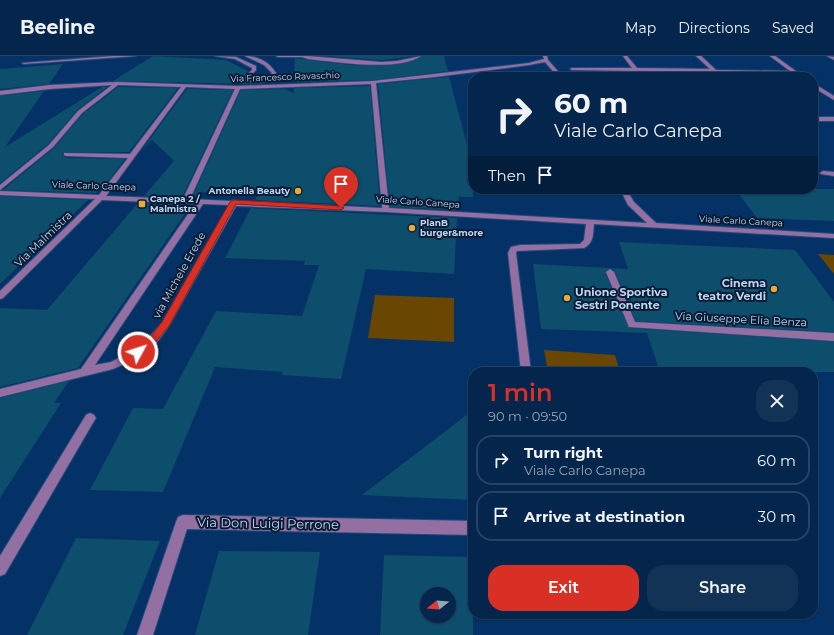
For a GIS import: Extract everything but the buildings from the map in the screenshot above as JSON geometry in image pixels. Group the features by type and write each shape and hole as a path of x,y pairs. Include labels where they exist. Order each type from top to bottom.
{"street":[{"path":"217,56 236,58 254,67 254,70 246,77 248,80 261,82 271,78 274,73 271,68 262,62 247,56"},
{"path":"278,56 303,56 308,58 390,63 411,60 419,56"},
{"path":"624,56 635,70"},
{"path":"698,56 714,71"},
{"path":"772,56 795,72"},
{"path":"829,56 834,59"},
{"path":"24,63 133,57"},
{"path":"546,58 557,72"},
{"name":"Via Francesco Ravaschio","path":"0,93 50,87 117,83 238,88 373,82 529,64 546,58"},
{"path":"572,69 795,72"},
{"path":"373,82 386,210"},
{"path":"0,188 51,146 80,112 117,83"},
{"name":"Via Malmistra","path":"0,296 101,197 185,85"},
{"path":"186,200 238,88"},
{"path":"818,88 834,98"},
{"path":"818,119 834,119"},
{"path":"66,154 132,156"},
{"path":"824,173 834,174"},
{"name":"Viale Carlo Canepa","path":"0,193 234,202 834,236"},
{"path":"625,194 630,204 654,226"},
{"path":"84,373 201,201"},
{"name":"via Michele Erede","path":"0,393 84,373 122,361 138,352 157,336 234,202"},
{"path":"525,367 512,253 514,249 520,247 581,246 587,244 589,240 590,223"},
{"name":"Via Giuseppe Elia Benza","path":"610,272 632,325 834,337"},
{"path":"0,569 90,418"},
{"name":"Via Don Luigi Perrone","path":"145,635 183,522 468,528"}],"shaded area":[{"path":"818,254 834,255 834,274"},
{"path":"375,295 454,298 454,342 368,338"},
{"path":"544,350 615,355 619,367 547,367"}],"place":[{"name":"Antonella Beauty","path":"298,191"},
{"name":"Canepa 2 / Malmistra","path":"142,204"},
{"name":"PlanB burger&more","path":"412,228"},
{"name":"Cinema teatro Verdi","path":"774,289"},
{"name":"Unione Sportiva Sestri Ponente","path":"567,298"}],"route":[{"path":"138,352 151,342 166,324 234,202 341,208"}]}
